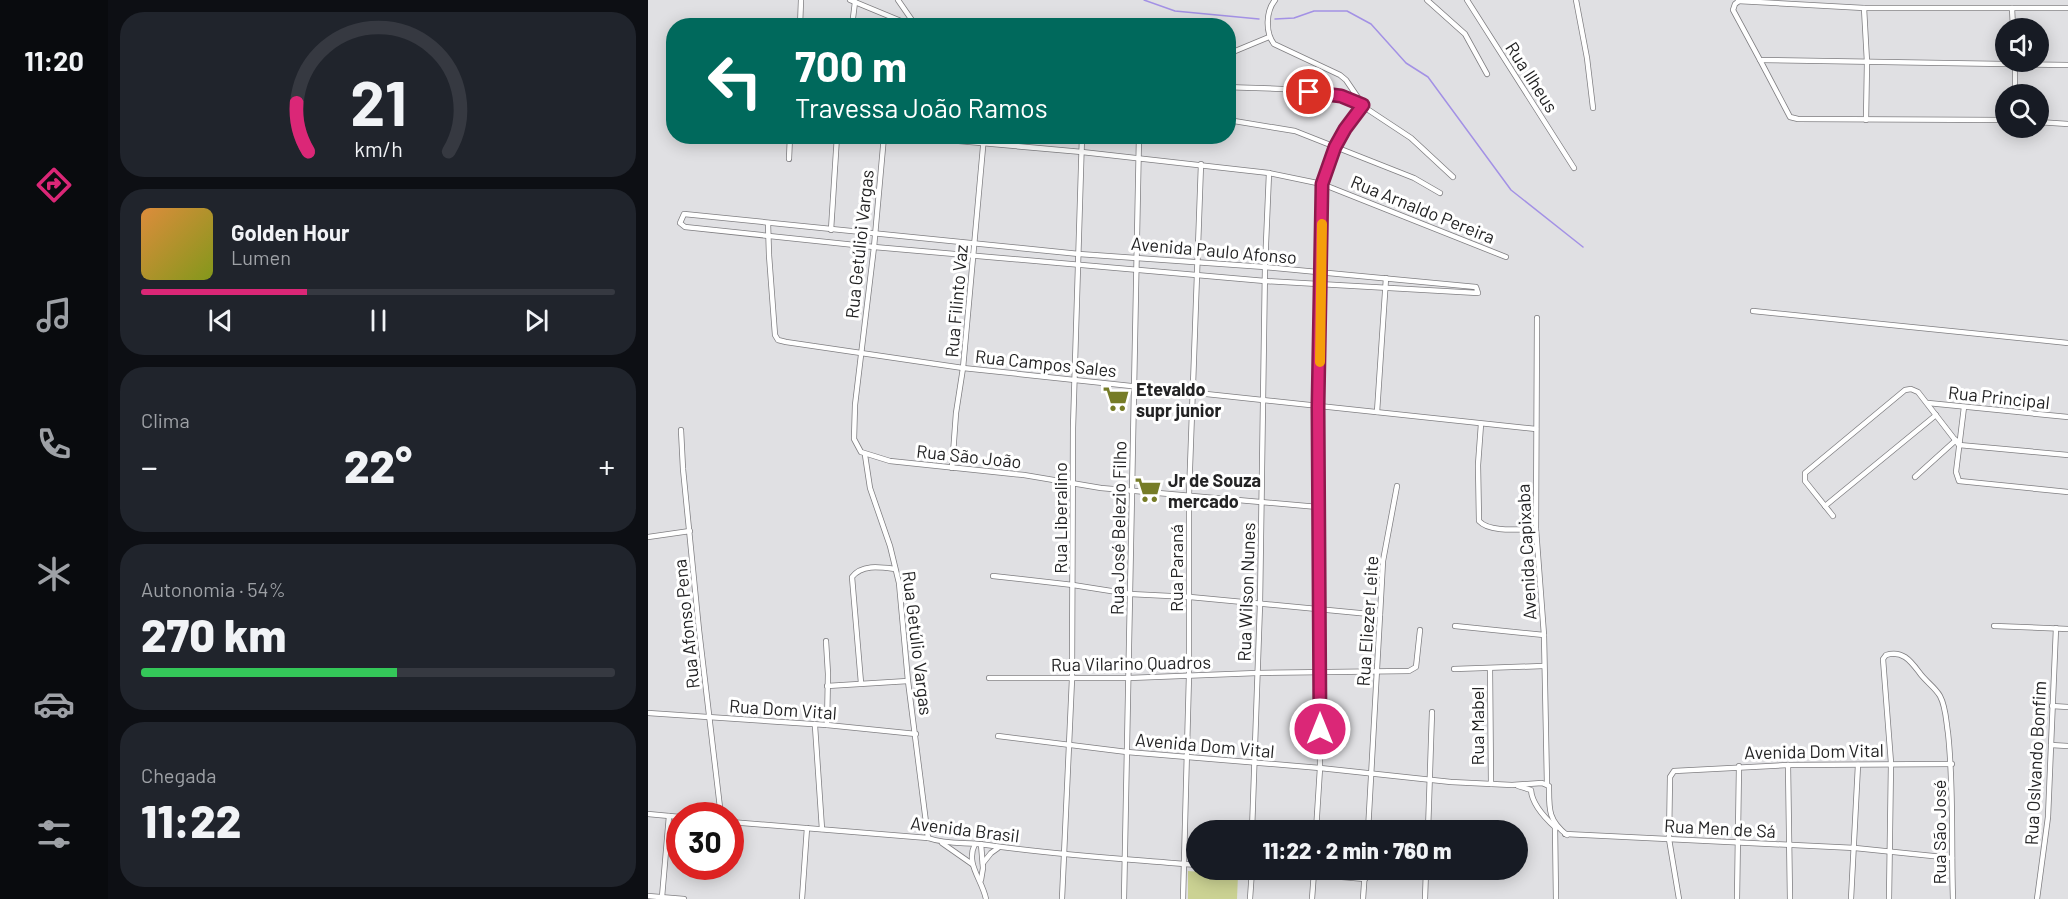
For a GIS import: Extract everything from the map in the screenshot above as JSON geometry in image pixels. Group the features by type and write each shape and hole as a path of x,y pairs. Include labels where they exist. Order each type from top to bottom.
{"street":[{"path":"800,18 801,0"},
{"path":"898,0 909,18"},
{"path":"1265,0 1271,6"},
{"path":"1275,0 1271,6 1269,37 1274,44 1340,75 1363,105"},
{"path":"1427,0 1465,34 1487,74"},
{"name":"Rua Ilheus","path":"1467,0 1574,168"},
{"path":"1576,0 1587,58 1593,108"},
{"path":"852,18 852,1 895,18"},
{"path":"1995,120 1866,120 1790,117 1734,10 1735,4 1738,1 1864,8 2068,8"},
{"path":"1864,8 1867,62 1866,120"},
{"path":"2012,8 2012,18"},
{"path":"1236,51 1269,37"},
{"path":"1760,60 1995,62"},
{"path":"2049,64 2068,65"},
{"path":"1236,88 1341,96 1363,105 1411,138 1453,177"},
{"path":"1317,820 1320,768 1321,610 1318,407 1322,285 1322,184 1335,147 1363,105"},
{"path":"1236,121 1295,132 1414,178 1440,193"},
{"path":"2049,123 2068,124"},
{"path":"789,159 790,144"},
{"path":"831,230 836,144"},
{"name":"Rua Getúlioi Vargas","path":"860,355 874,247 883,144"},
{"name":"Rua Arnaldo Pereira","path":"974,144 1201,164 1269,173 1322,184 1506,256"},
{"name":"Rua Liberalino","path":"1062,899 1072,679 1072,483 1082,144"},
{"name":"Rua José Belezio Filho","path":"1124,899 1139,144"},
{"name":"Rua Filinto Vaz","path":"952,468 983,145"},
{"name":"Rua Paraná","path":"1183,899 1189,675 1189,495 1201,164"},
{"name":"Rua Wilson Nunes","path":"1252,820 1263,503 1265,267 1269,173"},
{"name":"Avenida Paulo Afonso","path":"684,214 831,230 1078,254 1386,278 1476,287 1478,293 1265,281 973,256 685,227 680,223 684,214"},
{"name":"Rua Campos Sales","path":"768,223 775,335 778,339 860,355 909,359 963,368 1536,429"},
{"path":"1377,412 1386,278"},
{"path":"1753,311 2068,344"},
{"name":"Avenida Capixaba","path":"1537,318 1536,529 1544,635 1546,784"},
{"path":"860,355 853,426 857,447 865,455"},
{"path":"1833,516 1805,482 1805,474 1905,390 1914,390 1928,403 1958,443"},
{"name":"Rua Principal","path":"1928,403 2068,417"},
{"path":"1964,407 1958,443 1957,479 1963,483 2068,492"},
{"path":"1825,507 1936,415"},
{"path":"1481,424 1478,475 1479,520 1482,525 1491,528 1536,529"},
{"name":"Rua Afonso Pena","path":"681,430 719,802"},
{"path":"1915,477 1958,443 2068,455"},
{"name":"Rua São João","path":"865,455 890,461 1024,475 1131,491 1318,507"},
{"name":"Rua Getúlio Vargas","path":"865,455 870,488 890,546 899,583 908,681 928,838"},
{"name":"Rua Eliezer Leite","path":"1369,820 1383,561 1397,486"},
{"path":"648,537 690,531"},
{"path":"861,683 852,577 859,570 864,569 895,569"},
{"path":"993,576 1130,594 1190,597 1380,615"},
{"path":"1455,626 1544,635"},
{"path":"1994,626 2068,628"},
{"name":"Rua Oslvando Bonfim","path":"2037,899 2048,817 2056,628"},
{"name":"Rua Vilarino Quadros","path":"989,678 1129,678 1409,670 1416,667 1420,630"},
{"path":"826,641 827,725"},
{"name":"Rua São José","path":"1891,763 1883,659 1886,655 1900,654 1909,658 1923,678 1940,695 1944,705 1952,764 1953,899"},
{"path":"1454,669 1543,666"},
{"name":"Rua Mabel","path":"1490,669 1491,784"},
{"path":"827,686 908,681"},
{"path":"2052,706 2068,707"},
{"path":"1428,820 1432,711"},
{"name":"Rua Dom Vital","path":"648,712 815,726 827,725 916,735"},
{"path":"815,726 822,829"},
{"name":"Avenida Dom Vital","path":"998,736 1127,752 1320,768 1430,780 1491,784 1546,784"},
{"path":"2051,745 2068,746"},
{"path":"1888,899 1891,763"},
{"name":"Avenida Dom Vital","path":"1669,839 1670,777 1671,773 1676,770 1739,766 1952,764"},
{"path":"1788,765 1790,899"},
{"path":"1851,899 1858,765"},
{"path":"1737,899 1739,766"},
{"path":"1512,784 1531,790 1531,795 1542,815 1561,833 1567,835"},
{"path":"1546,784 1549,786 1552,819 1567,835"},
{"path":"648,814 666,816"},
{"name":"Avenida Brasil","path":"744,823 928,838 942,843 978,844 1124,860 1185,864"},
{"path":"1555,826 1556,899"},
{"path":"802,899 807,828"},
{"name":"Rua Men de Sá","path":"1567,835 1789,844 1952,858"},
{"path":"1669,839 1679,899"},
{"path":"942,843 972,864"},
{"path":"978,844 983,862 981,879"},
{"path":"978,844 971,857 972,864 981,879 986,899"},
{"path":"983,862 999,847"},
{"path":"662,897 666,851"},
{"path":"1250,899 1251,880"},
{"path":"1312,899 1313,880"},
{"path":"1363,899 1365,880"},
{"path":"1425,899 1426,880"},
{"path":"648,896 684,899"}],"green space":[{"path":"1188,880 1238,880 1237,899 1188,899"}],"waterway":[{"path":"1144,0 1175,11 1259,19"},
{"path":"1275,19 1294,18 1314,11 1347,11 1371,24 1406,63 1428,77 1511,190 1583,247"}],"slow traffic":[{"path":"1320,362 1322,224"}],"place":[{"name":"Etevaldo supr junior","path":"1116,399"},
{"name":"Jr de Souza mercado","path":"1148,490"}],"route":[{"path":"1309,92 1341,96 1363,105 1335,147 1322,184 1318,407 1320,729"}]}
